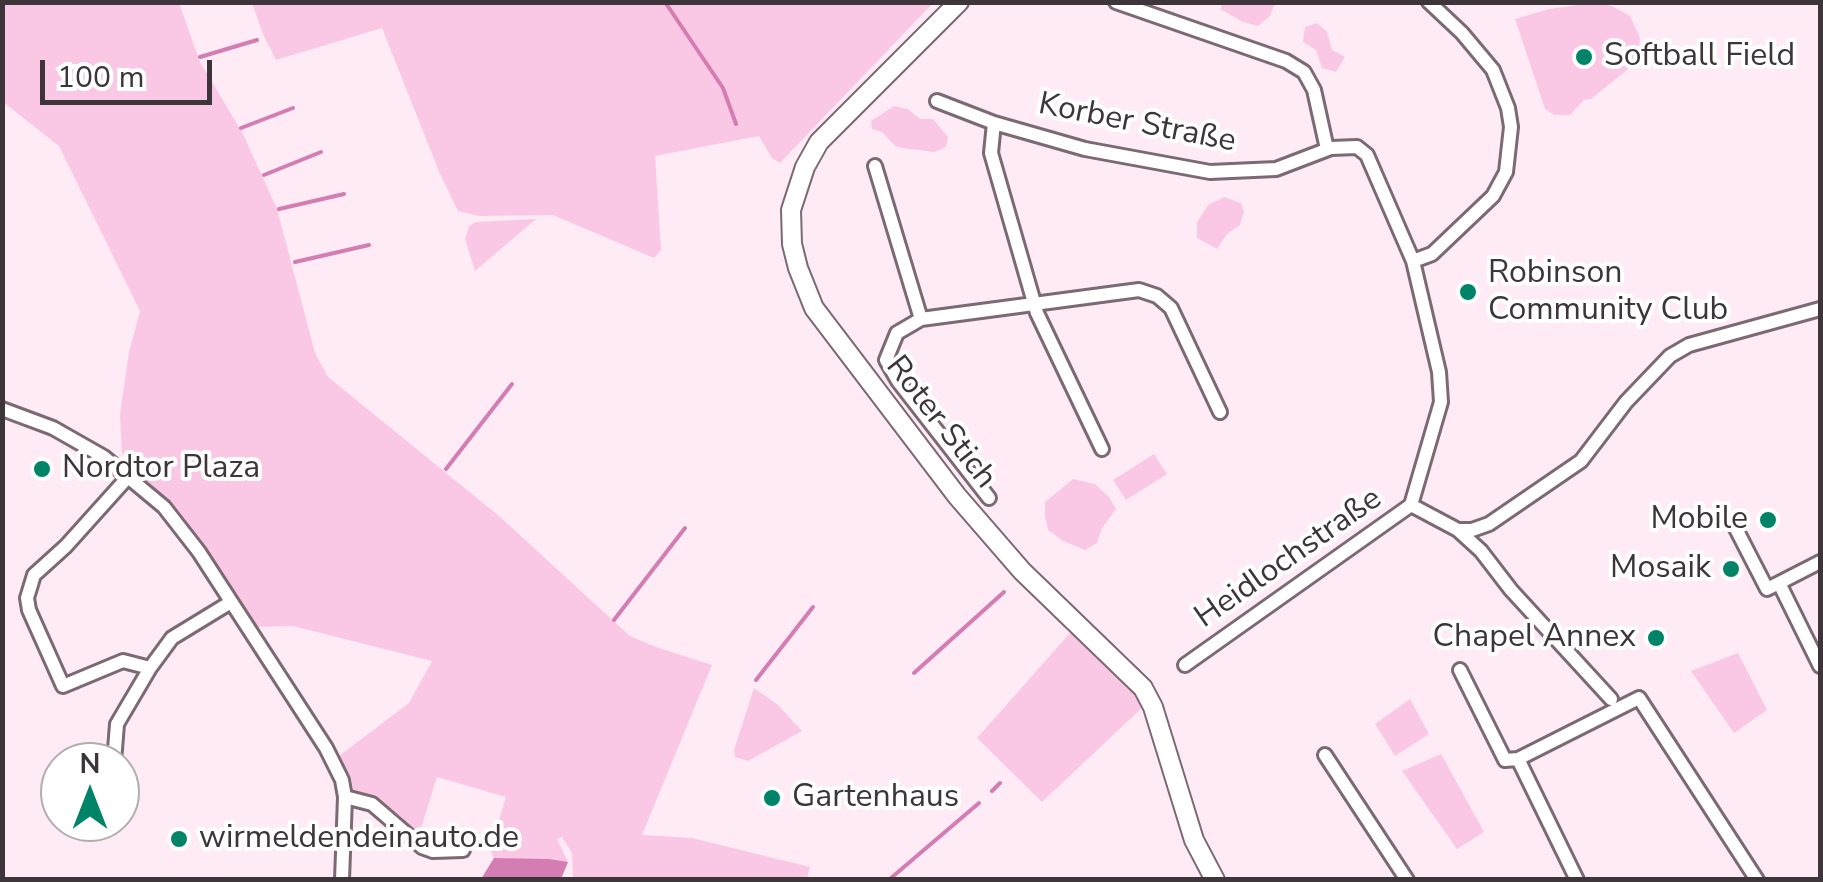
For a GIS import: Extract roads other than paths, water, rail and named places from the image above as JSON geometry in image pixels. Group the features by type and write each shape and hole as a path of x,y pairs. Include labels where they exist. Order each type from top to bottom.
{"street":[{"name":"Roter Stich","path":"959,2 820,142 805,167 791,210 792,244 798,268 814,308 957,496 1022,571 1143,688 1154,707 1194,840 1215,880"},
{"path":"1116,2 1286,60 1304,72 1314,90 1327,149 1363,149 1413,261 1439,372 1441,402 1412,505"},
{"path":"1413,261 1432,254 1493,196 1506,172 1511,126 1493,70 1430,2"},
{"name":"Korber Straße","path":"937,102 1085,149 1210,172 1276,169 1327,149"},
{"path":"994,123 991,154 1045,333 1102,449"},
{"path":"874,166 922,319"},
{"path":"989,498 886,360 897,333 922,319 1140,290 1158,296 1171,308 1220,412"},
{"path":"1458,530 1489,524 1581,460 1626,402 1670,356 1689,345 1820,309"},
{"path":"2,409 72,437 128,476 164,507 199,552 326,748 342,780 342,880"},
{"path":"128,476 34,576 27,598 64,686 124,661 150,668"},
{"name":"Heidlochstraße","path":"1184,665 1412,505 1458,530 1481,551 1511,590 1611,698"},
{"path":"1732,522 1767,589 1820,562"},
{"path":"1779,583 1820,666"},
{"path":"116,742 118,724 172,638 231,602"},
{"path":"1460,670 1505,760 1518,759 1638,698 1757,880"},
{"path":"1325,755 1408,880"},
{"path":"1518,759 1578,880"},
{"path":"345,798 372,804 422,847 434,851 463,850"}],"waterway":[{"path":"665,2 723,88 736,124"},
{"path":"200,57 257,40"},
{"path":"241,128 293,108"},
{"path":"264,175 321,152"},
{"path":"279,209 344,194"},
{"path":"295,262 369,245"},
{"path":"446,469 512,384"},
{"path":"614,620 685,528"},
{"path":"914,673 1004,592"},
{"path":"756,680 813,607"},
{"path":"992,791 1000,783"},
{"path":"891,878 979,803"}],"place":[{"name":"Softball Field","path":"1584,57"},
{"name":"Robinson Community Club","path":"1468,292"},
{"name":"Nordtor Plaza","path":"42,469"},
{"name":"Mobile","path":"1768,520"},
{"name":"Mosaik","path":"1731,569"},
{"name":"Chapel Annex","path":"1656,638"},
{"name":"Gartenhaus","path":"772,798"},
{"name":"wirmeldendeinauto.de","path":"179,839"}]}
